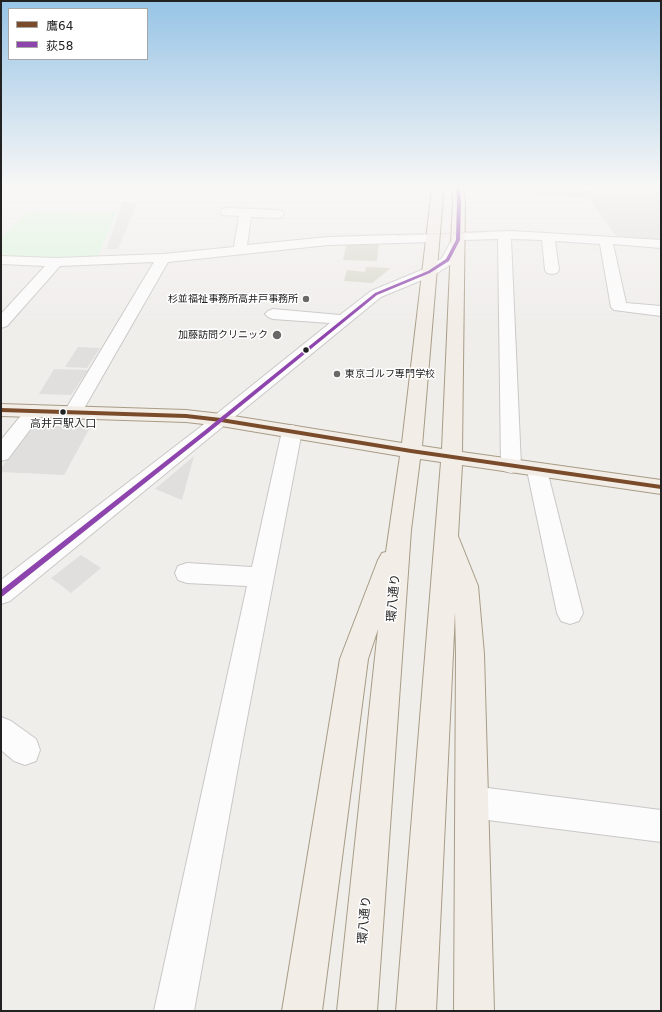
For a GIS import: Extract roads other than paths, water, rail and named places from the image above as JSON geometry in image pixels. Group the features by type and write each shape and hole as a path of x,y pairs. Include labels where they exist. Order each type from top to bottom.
{"main road":[{"name":"環八通り","path":"357,1011 400,530 411,451 433,232"},
{"path":"417,995 448,536 452,457 458,232"},
{"path":"1,410 186,416 221,420 411,451 661,488"},
{"path":"302,1011 354,659 400,530"},
{"path":"448,536 466,586 470,654 474,1011"}],"street":[{"path":"240,249 243,232"},
{"path":"504,235 511,466"},
{"path":"1,594 221,420 376,294 429,272 448,260 458,238 504,235 606,240 658,247"},
{"path":"548,237 552,270"},
{"path":"1,260 56,262 163,258 328,241 432,238"},
{"path":"606,240 619,307 661,311"},
{"path":"73,412 163,258"},
{"path":"1,323 56,262"},
{"path":"273,314 344,320"},
{"path":"1,454 35,411"},
{"path":"174,1011 292,431"},
{"path":"537,470 570,613"},
{"path":"187,573 262,577"},
{"path":"1,731 25,750"},
{"path":"472,802 661,826"}],"place":[{"name":"杉並福祉事務所高井戸事務所","path":"306,299"},
{"name":"加藤訪問クリニック","path":"277,335"},
{"name":"東京ゴルフ専門学校","path":"337,374"},
{"name":"高井戸駅入口","path":"63,412"}]}
